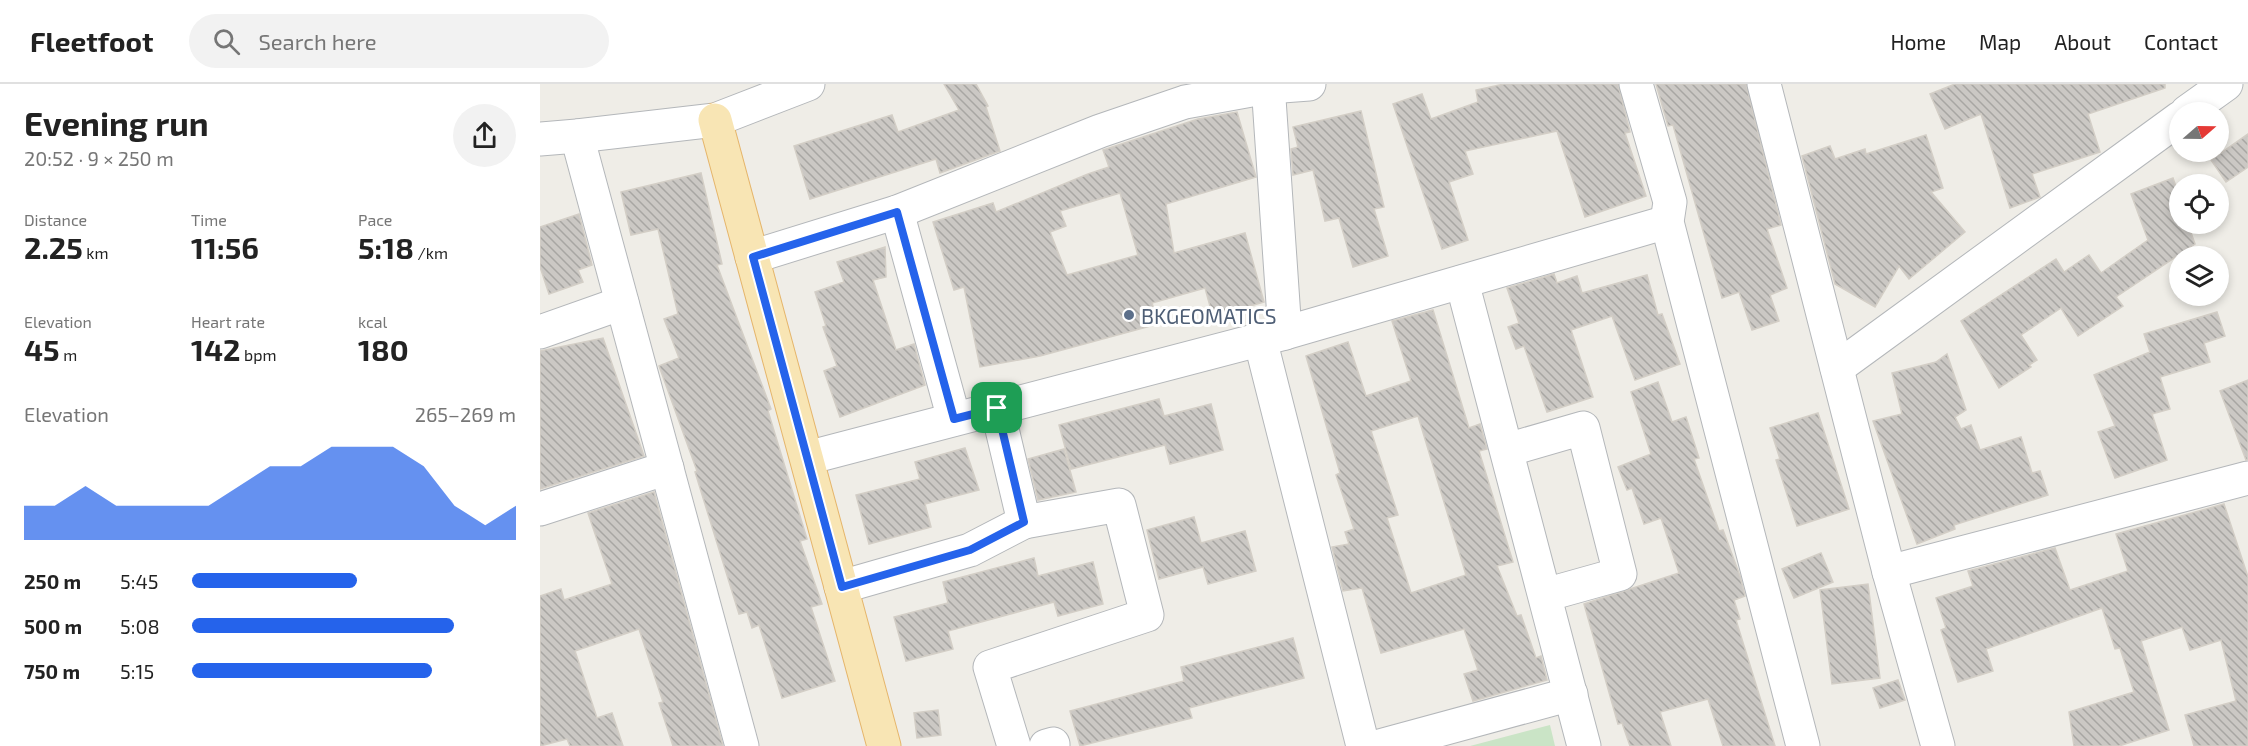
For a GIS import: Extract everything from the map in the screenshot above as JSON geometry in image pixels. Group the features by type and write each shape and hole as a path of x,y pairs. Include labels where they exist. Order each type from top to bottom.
{"main road":[{"path":"715,120 884,746"}],"street":[{"path":"540,139 715,120 808,84"},
{"path":"753,257 897,212 1100,131 1185,102 1268,85 1309,84"},
{"path":"1636,84 1670,202 1667,222 1803,746"},
{"path":"1764,84 1889,572 1938,746"},
{"path":"2201,102 2226,84"},
{"path":"1268,85 1272,336 1363,746"},
{"path":"1837,368 2169,126"},
{"path":"577,136 742,746"},
{"path":"897,212 954,419"},
{"path":"807,458 1272,336 1667,222"},
{"path":"1462,282 1584,746"},
{"path":"540,332 622,303"},
{"path":"997,408 1024,522"},
{"path":"1507,450 1583,428 1620,573 1545,595"},
{"path":"540,509 667,468"},
{"path":"1889,572 2248,478"},
{"path":"842,587 970,550 1024,522 1119,505 1147,615 990,667 1014,746"},
{"path":"1380,746 1571,694"},
{"path":"1046,746 1053,744 1053,746"}],"green space":[{"path":"1550,725 1555,746 1470,746"}],"building":[{"path":"944,84 976,84 988,106 986,107 1000,151 940,173 936,159 810,199 794,146 892,115 898,132 959,110"},
{"path":"1504,84 1618,84 1630,132 1625,133 1646,196 1585,217 1557,131 1465,151 1473,174 1449,182 1468,240 1442,249 1393,104 1422,94 1431,119 1478,102 1476,90"},
{"path":"1656,84 1746,84 1781,225 1767,229 1787,288 1770,295 1779,321 1752,330 1739,292 1722,298 1673,125 1668,126"},
{"path":"1955,84 2165,84 2165,88 2088,114 2100,152 2032,174 2040,197 2010,208 1981,114 1945,129 1930,94"},
{"path":"1361,111 1384,207 1374,209 1388,256 1353,267 1339,218 1325,221 1313,170 1293,175 1291,149 1298,147 1293,127"},
{"path":"1237,112 1256,177 1166,204 1174,253 1245,233 1264,302 1213,317 1205,288 1152,303 1158,324 1040,356 980,367 964,287 954,290 933,222 993,203 996,212 1109,167 1103,150 1198,119","holes":["1120,193 1138,255 1067,275 1050,232 1066,226 1060,211"]},
{"path":"2248,134 2248,167 2229,180 2229,174 2221,174 2212,162 2229,162 2229,147"},
{"path":"1926,135 1943,188 1931,192 1965,232 1909,279 1899,266 1875,307 1835,284 1802,156 1830,146 1835,159 1865,149 1866,154"},
{"path":"701,173 722,264 717,265 771,409 768,411 807,539 800,541 822,604 811,607 835,681 782,698 759,625 752,628 747,612 739,614 695,472 697,471 659,366 679,358 664,319 678,314 658,229 631,235 621,192"},
{"path":"2169,180 2169,234 2192,234 2195,244 2169,246 2169,261 2116,297 2123,306 2078,336 2061,308 2021,335 2037,360 2029,365 2031,367 1999,388 1961,321 2056,259 2064,272 2089,255 2101,273 2148,240 2131,194"},
{"path":"579,214 592,265 578,270 583,282 549,294 540,267 540,227"},
{"path":"885,247 886,277 873,280 896,350 914,344 925,385 840,417 824,371 837,366 823,327 826,326 815,292 844,282 837,262"},
{"path":"1554,274 1557,283 1577,276 1582,293 1647,275 1658,315 1662,314 1680,364 1635,380 1612,316 1571,330 1593,397 1547,412 1524,346 1516,349 1508,327 1519,323 1507,288"},
{"path":"1433,310 1469,428 1480,424 1487,449 1479,451 1513,562 1497,566 1517,616 1521,615 1536,658 1541,656 1547,680 1473,701 1464,674 1478,670 1464,629 1381,653 1362,588 1343,591 1332,547 1349,544 1345,532 1354,529 1336,475 1340,473 1306,356 1348,342 1366,396 1411,381 1392,321","holes":["1418,416 1466,575 1411,593 1387,518 1398,515 1371,431"]},
{"path":"2217,312 2225,336 2204,343 2210,362 2160,377 2170,409 2152,414 2167,460 2115,478 2098,432 2115,426 2094,375 2150,352 2144,334"},
{"path":"603,338 644,456 540,489 540,351"},
{"path":"1947,354 1966,410 1955,417 1961,429 1971,425 1980,450 2021,437 2032,473 2040,471 2048,495 1954,525 1955,529 1917,544 1873,421 1902,414 1892,373 1936,362"},
{"path":"2248,380 2248,459 2246,460 2220,391"},
{"path":"1658,382 1672,422 1686,417 1699,458 1694,459 1719,531 1723,530 1740,576 1745,596 1734,600 1740,619 1736,620 1775,746 1723,746 1708,699 1660,712 1671,746 1630,746 1622,723 1618,724 1584,604 1679,573 1661,518 1644,524 1632,488 1627,490 1618,467 1651,454 1631,392"},
{"path":"1159,399 1164,416 1211,404 1223,450 1170,464 1165,445 1071,469 1059,425"},
{"path":"1818,413 1849,509 1797,526 1776,460 1780,459 1770,428"},
{"path":"965,448 979,490 925,504 931,527 869,544 856,495 920,479 915,462"},
{"path":"1064,449 1076,492 1038,500 1028,459"},
{"path":"654,492 723,746 673,746 659,703 663,702 639,629 575,651 597,718 612,713 623,746 570,746 567,739 540,746 540,596 561,589 564,600 612,584 588,513"},
{"path":"2224,504 2248,577 2248,746 2194,746 2185,715 2236,701 2221,640 2190,650 2182,627 2141,641 2169,730 2119,746 2074,746 2069,712 2134,692 2120,648 2115,649 2102,608 1986,649 1993,671 1958,682 1941,630 1946,628 1936,598 1973,586 1968,571 2055,548 2070,590 2128,571 2116,534"},
{"path":"1194,517 1201,543 1245,531 1256,571 1208,584 1203,567 1159,579 1147,530"},
{"path":"1821,553 1833,582 1794,598 1782,569"},
{"path":"1034,558 1038,576 1093,562 1103,604 1058,616 1054,602 948,631 953,649 906,661 894,617 948,603 943,582"},
{"path":"1868,584 1880,678 1832,684 1820,590"},
{"path":"1293,638 1304,678 1189,708 1192,718 1080,746 1070,711 1184,681 1181,667"},
{"path":"1898,680 1905,700 1880,708 1873,688"},
{"path":"938,710 941,735 917,738 914,713"}],"place":[{"name":"BKGEOMATICS","path":"1129,315"}],"route":[{"path":"897,212 954,419 997,408 1024,522 970,550 842,587 753,257 897,212"}]}
